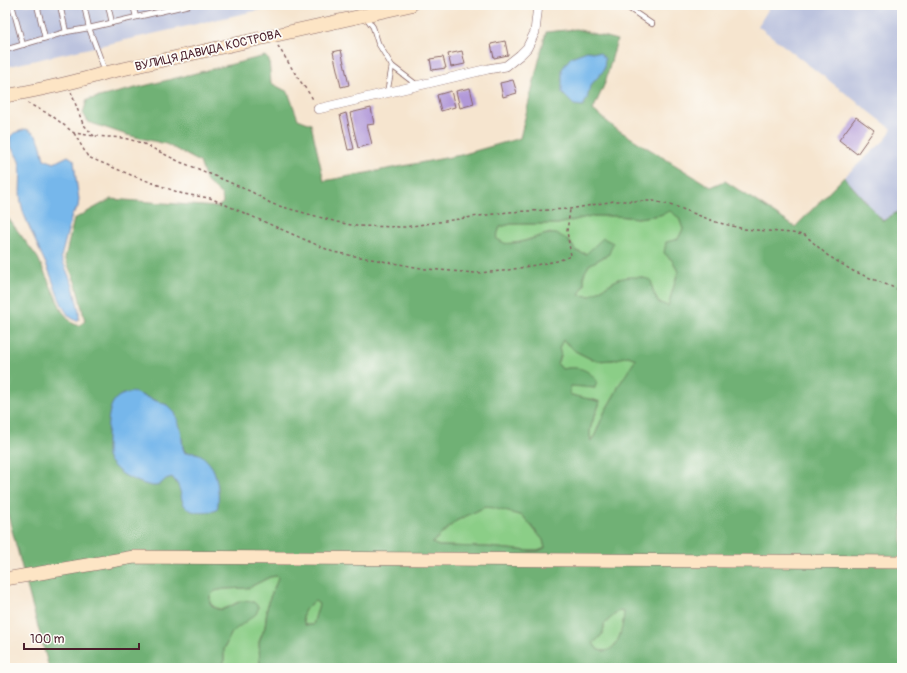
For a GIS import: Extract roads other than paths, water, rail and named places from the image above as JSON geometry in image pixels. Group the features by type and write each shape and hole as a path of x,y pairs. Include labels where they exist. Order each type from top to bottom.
{"main road":[{"name":"ВУЛИЦЯ ДАВИДА КОСТРОВА","path":"8,95 87,79 105,73 411,5"},
{"path":"5,579 134,557 902,562"}],"street":[{"path":"318,109 506,66 527,48 534,32 538,5"}],"lane":[{"path":"12,5 23,45"},
{"path":"37,5 45,38"},
{"path":"60,5 66,32"},
{"path":"84,5 89,28 105,73"},
{"path":"108,5 112,23"},
{"path":"133,5 136,17"},
{"path":"159,5 160,12"},
{"path":"5,50 66,32 189,5"},
{"path":"624,5 652,24"},
{"path":"364,15 373,27 378,43 392,66 418,86"},
{"path":"387,93 392,66"}],"water":[{"path":"587,51 600,53 605,59 604,70 590,86 587,99 583,106 574,105 562,93 562,69 571,57"},
{"path":"26,129 31,131 37,137 41,145 44,159 54,163 68,156 74,160 79,199 78,207 72,215 61,257 73,286 79,311 79,319 77,321 69,316 62,305 22,209 20,196 20,165 12,149 10,137 14,133"},
{"path":"133,392 167,405 175,413 181,430 185,453 195,453 201,455 215,473 218,495 217,510 203,513 189,510 183,503 179,487 172,477 156,486 138,482 117,470 107,457 108,420 111,406 118,397"}]}
